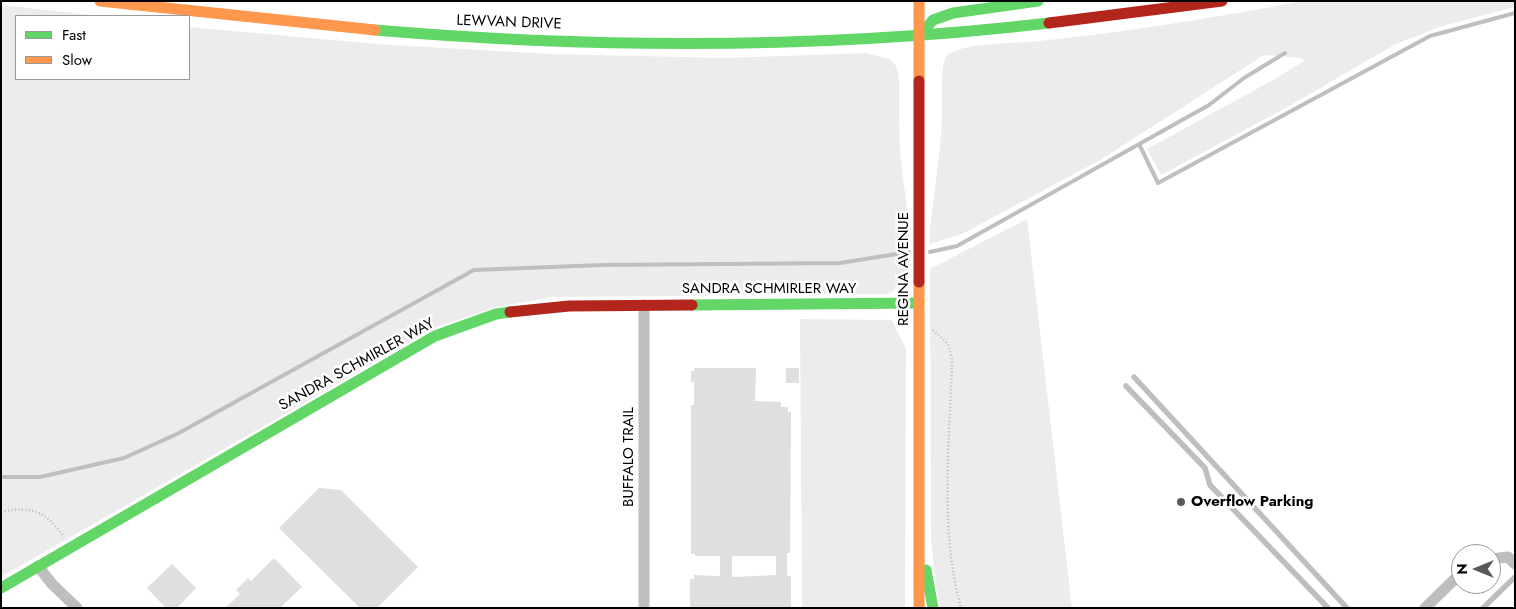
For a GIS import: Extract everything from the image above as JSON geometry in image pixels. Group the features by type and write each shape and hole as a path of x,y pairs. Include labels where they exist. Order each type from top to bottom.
{"street":[{"name":"LEWVAN DRIVE","path":"100,1 318,26 506,39 669,43 919,36 1152,12 1222,1"},
{"name":"REGINA AVENUE","path":"919,1 919,608"},
{"path":"919,36 934,20 953,13 1038,1"},
{"name":"SANDRA SCHMIRLER WAY","path":"1,588 435,336 496,314 569,306 919,303"},
{"name":"BUFFALO TRAIL","path":"644,305 644,608"},
{"name":"REGINA AVENUE","path":"920,537 933,608"},
{"path":"1501,558 1508,558 1515,564"},
{"path":"38,566 52,584 77,608"},
{"path":"1425,608 1451,582"}],"lane":[{"path":"1134,377 1347,608"},
{"path":"1126,386 1205,468 1210,485 1328,608"},
{"path":"1483,608 1515,577"}],"path":[{"path":"919,326 928,326 948,344 951,351 949,545 953,580 961,608"},
{"path":"1,512 27,510 51,518 71,547"}],"shaded area":[{"path":"1303,1 1515,1 1515,7 1439,27 1394,45 1291,105 1161,175 1147,149 1275,79 1304,61 1302,58 1264,55 1100,160 962,234 929,244 942,126 943,68 946,57 952,52 972,46 1030,42 1133,30"},
{"path":"1,5 91,15 15,15 15,80 190,80 190,27 376,44 550,54 725,58 866,53 890,59 896,66 899,76 900,149 910,249 906,282 888,294 552,297 497,307 436,327 1,577"},
{"path":"1027,219 1072,608 941,608 936,588 931,537 930,269"},
{"path":"800,319 892,320 906,349 905,608 802,608"}],"building":[{"path":"694,368 756,368 755,401 781,402 781,407 788,407 788,412 791,412 790,553 787,553 787,574 791,576 791,608 690,608 690,579 694,579 694,575 720,576 720,556 695,556 695,554 691,554 691,405 694,405 694,382 691,382 691,371 694,371","holes":["734,556 776,556 776,575 732,577 732,557"]},
{"path":"786,368 799,368 799,383 786,383"},
{"path":"319,488 341,490 418,567 377,608 360,608 279,528"},
{"path":"274,558 302,587 280,608 225,608 240,594 236,590 248,578 251,581"},
{"path":"172,564 196,588 177,608 166,608 147,588"}],"waterway":[{"path":"1139,144 1158,183 1430,36 1515,13"},
{"path":"930,252 957,246 1209,105 1244,78 1285,53"},
{"path":"1,477 40,477 124,458 177,434 474,270 603,265 840,263 909,252"}],"traffic: fast":[{"path":"919,36 933,20 953,13 1038,1"},
{"path":"375,30 543,41 712,43 797,42 881,38 1049,23"},
{"path":"692,305 919,303"},
{"path":"1,588 435,336 496,314 510,312"},
{"path":"926,570 933,608"}],"traffic: slow":[{"path":"100,1 375,30"},
{"path":"919,1 919,81"},
{"path":"919,282 919,608"}],"traffic: jam":[{"path":"1049,23 1222,1"},
{"path":"919,81 919,282"},
{"path":"510,312 569,306 692,305"}],"place":[{"name":"Overflow Parking","path":"1181,502"}]}
